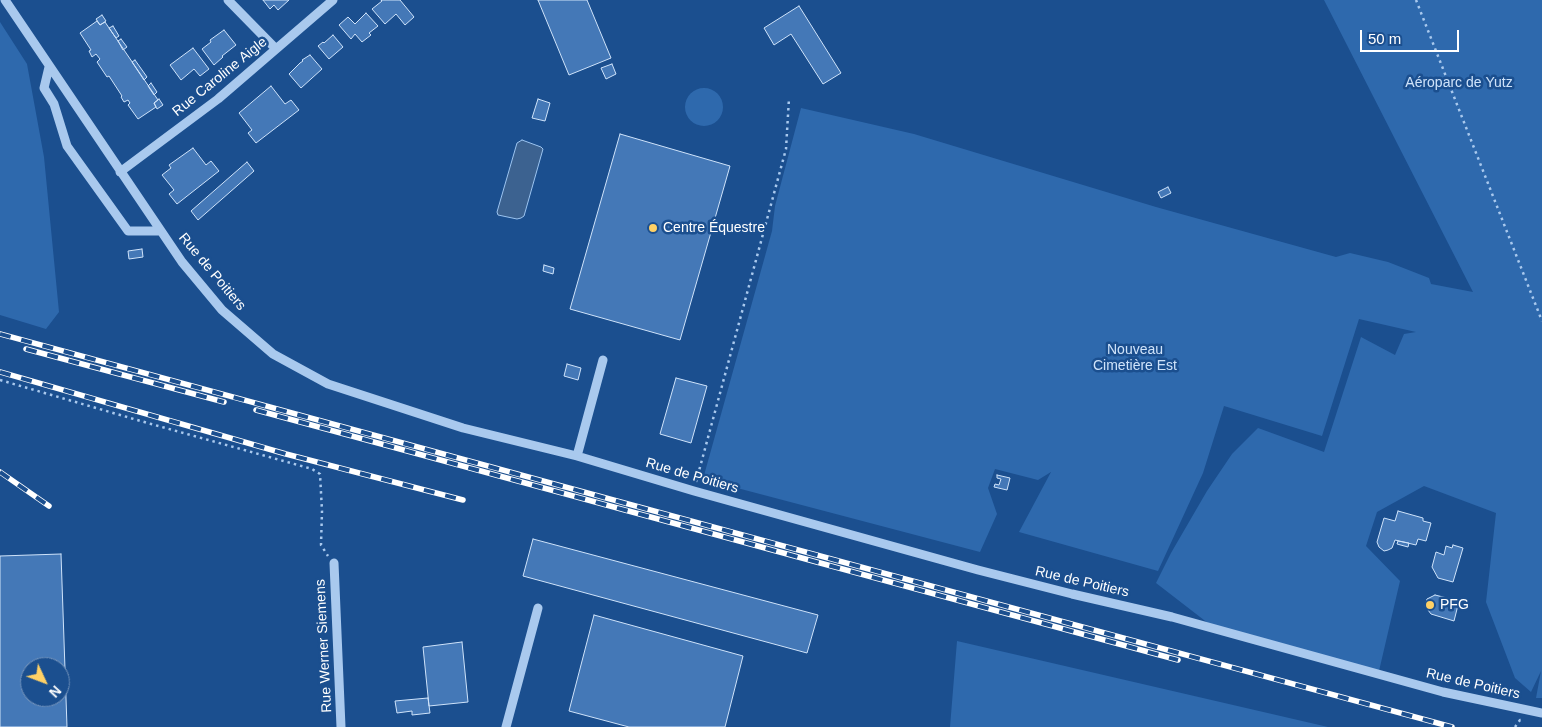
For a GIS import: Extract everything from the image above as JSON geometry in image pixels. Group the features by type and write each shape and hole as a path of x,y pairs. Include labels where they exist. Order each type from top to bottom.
{"street":[{"name":"Rue de Poitiers","path":"5,0 160,231 182,262 222,310 273,354 328,384 463,428 577,456 694,491 1006,577 1172,617 1443,692 1542,713"},
{"path":"228,0 276,49"},
{"name":"Rue Caroline Aigle","path":"120,172 218,99 333,0"},
{"path":"49,67 44,88 54,104 67,146 128,231 160,231"},
{"path":"577,456 603,360"},
{"name":"Rue Werner Siemens","path":"334,563 341,727"},
{"path":"506,727 538,608"}],"path":[{"path":"1417,1 1542,321"},
{"path":"694,491 786,149 789,98"},
{"path":"0,380 312,469 320,474 321,545 334,563"},
{"path":"1515,727 1520,720 1528,722"}],"green space":[{"path":"1324,0 1542,0 1542,698 1536,698 1541,671 1531,692 1515,678 1486,602 1496,513 1424,486 1377,512 1366,546 1400,581 1379,671 1213,627 1156,583 1207,491 1232,454 1258,428 1324,452 1361,337 1395,355 1404,334 1416,332 1359,319 1322,436 1224,406 1203,473 1158,571 1019,532 1051,472 1038,480 995,469 988,488 997,514 980,552 703,479 772,231 775,206 801,108 914,134 1156,207 1336,257 1350,253 1388,262 1429,278 1431,284 1473,292"},
{"path":"0,22 27,64 44,157 59,312 46,329 0,315"},
{"path":"704,88 718,93 723,107 718,121 704,126 690,121 685,107 690,93"},
{"path":"957,641 1328,727 950,727"}],"shaded area":[{"path":"522,140 543,149 524,216 517,219 498,215 497,212 517,143"}],"building":[{"path":"263,0 289,0 278,10 274,5 270,9"},
{"path":"381,0 400,0 414,17 405,25 396,14 385,24 372,9"},
{"path":"538,0 587,0 611,58 569,75"},
{"path":"799,6 841,73 823,84 791,34 774,45 764,28"},
{"path":"366,13 378,26 362,42 355,34 351,39 339,25 348,17 355,24"},
{"path":"102,15 106,21 100,25 96,19"},
{"path":"97,21 100,25 105,22 158,100 154,103 156,107 138,119 128,105 130,103 128,100 124,102 109,76 107,77 97,62 100,59 96,54 92,57 89,51 91,50 80,33"},
{"path":"113,26 119,36 116,38 109,28"},
{"path":"224,30 236,45 214,65 202,49 211,42 210,40"},
{"path":"333,35 343,47 329,59 318,46"},
{"path":"121,39 127,47 123,50 118,41"},
{"path":"193,48 209,69 200,76 194,69 181,80 170,65"},
{"path":"310,55 322,69 301,88 289,74 302,60"},
{"path":"135,60 147,77 144,80 132,62"},
{"path":"612,64 616,74 606,79 601,68"},
{"path":"151,83 157,92 154,95 148,86"},
{"path":"271,86 285,104 291,100 299,110 256,143 248,133 252,130 239,113"},
{"path":"159,99 163,105 157,109 154,103"},
{"path":"538,99 550,103 545,121 532,118"},
{"name":"Centre Équestre","path":"620,134 730,166 680,340 570,309"},
{"path":"193,148 206,165 211,161 219,171 177,204 169,194 174,190 162,175 171,168 169,165"},
{"path":"247,162 254,171 198,220 191,211"},
{"path":"1168,187 1171,193 1161,198 1158,192"},
{"path":"142,249 143,257 129,259 128,251"},
{"path":"544,265 554,268 553,274 543,271"},
{"path":"567,364 581,368 578,380 564,376"},
{"path":"676,378 707,386 691,443 660,434"},
{"path":"997,475 1010,478 1007,490 994,487 995,484 999,485 1001,479 997,478"},
{"path":"1398,511 1423,518 1423,521 1431,523 1426,541 1418,539 1416,545 1395,540 1392,548 1384,551 1377,542 1384,518 1395,521"},
{"path":"533,539 818,615 807,653 523,576"},
{"path":"1398,541 1409,543 1408,547 1397,544"},
{"path":"1453,545 1463,548 1453,582 1438,578 1432,567 1436,552 1444,555 1446,546 1452,548"},
{"path":"61,554 65,657 20,657 20,707 66,707 67,727 0,727 0,556"},
{"path":"1435,595 1459,601 1454,621 1431,614 1425,606 1427,599"},
{"path":"594,615 743,656 725,727 629,727 569,711"},
{"path":"462,642 468,702 429,706 423,647"},
{"path":"428,698 430,713 412,715 412,711 397,713 395,701"}],"railway":[{"path":"0,334 1452,727"},
{"path":"26,349 224,402"},
{"path":"0,372 286,454 463,500"},
{"path":"256,410 1178,660"},
{"path":"0,472 49,506"}],"place":[{"name":"Centre Équestre","path":"653,228"},
{"name":"PFG","path":"1430,605"}],"park label":[{"name":"Aéroparc de Yutz","path":"1459,83"},
{"name":"Nouveau Cimetière Est","path":"1135,358"}]}
